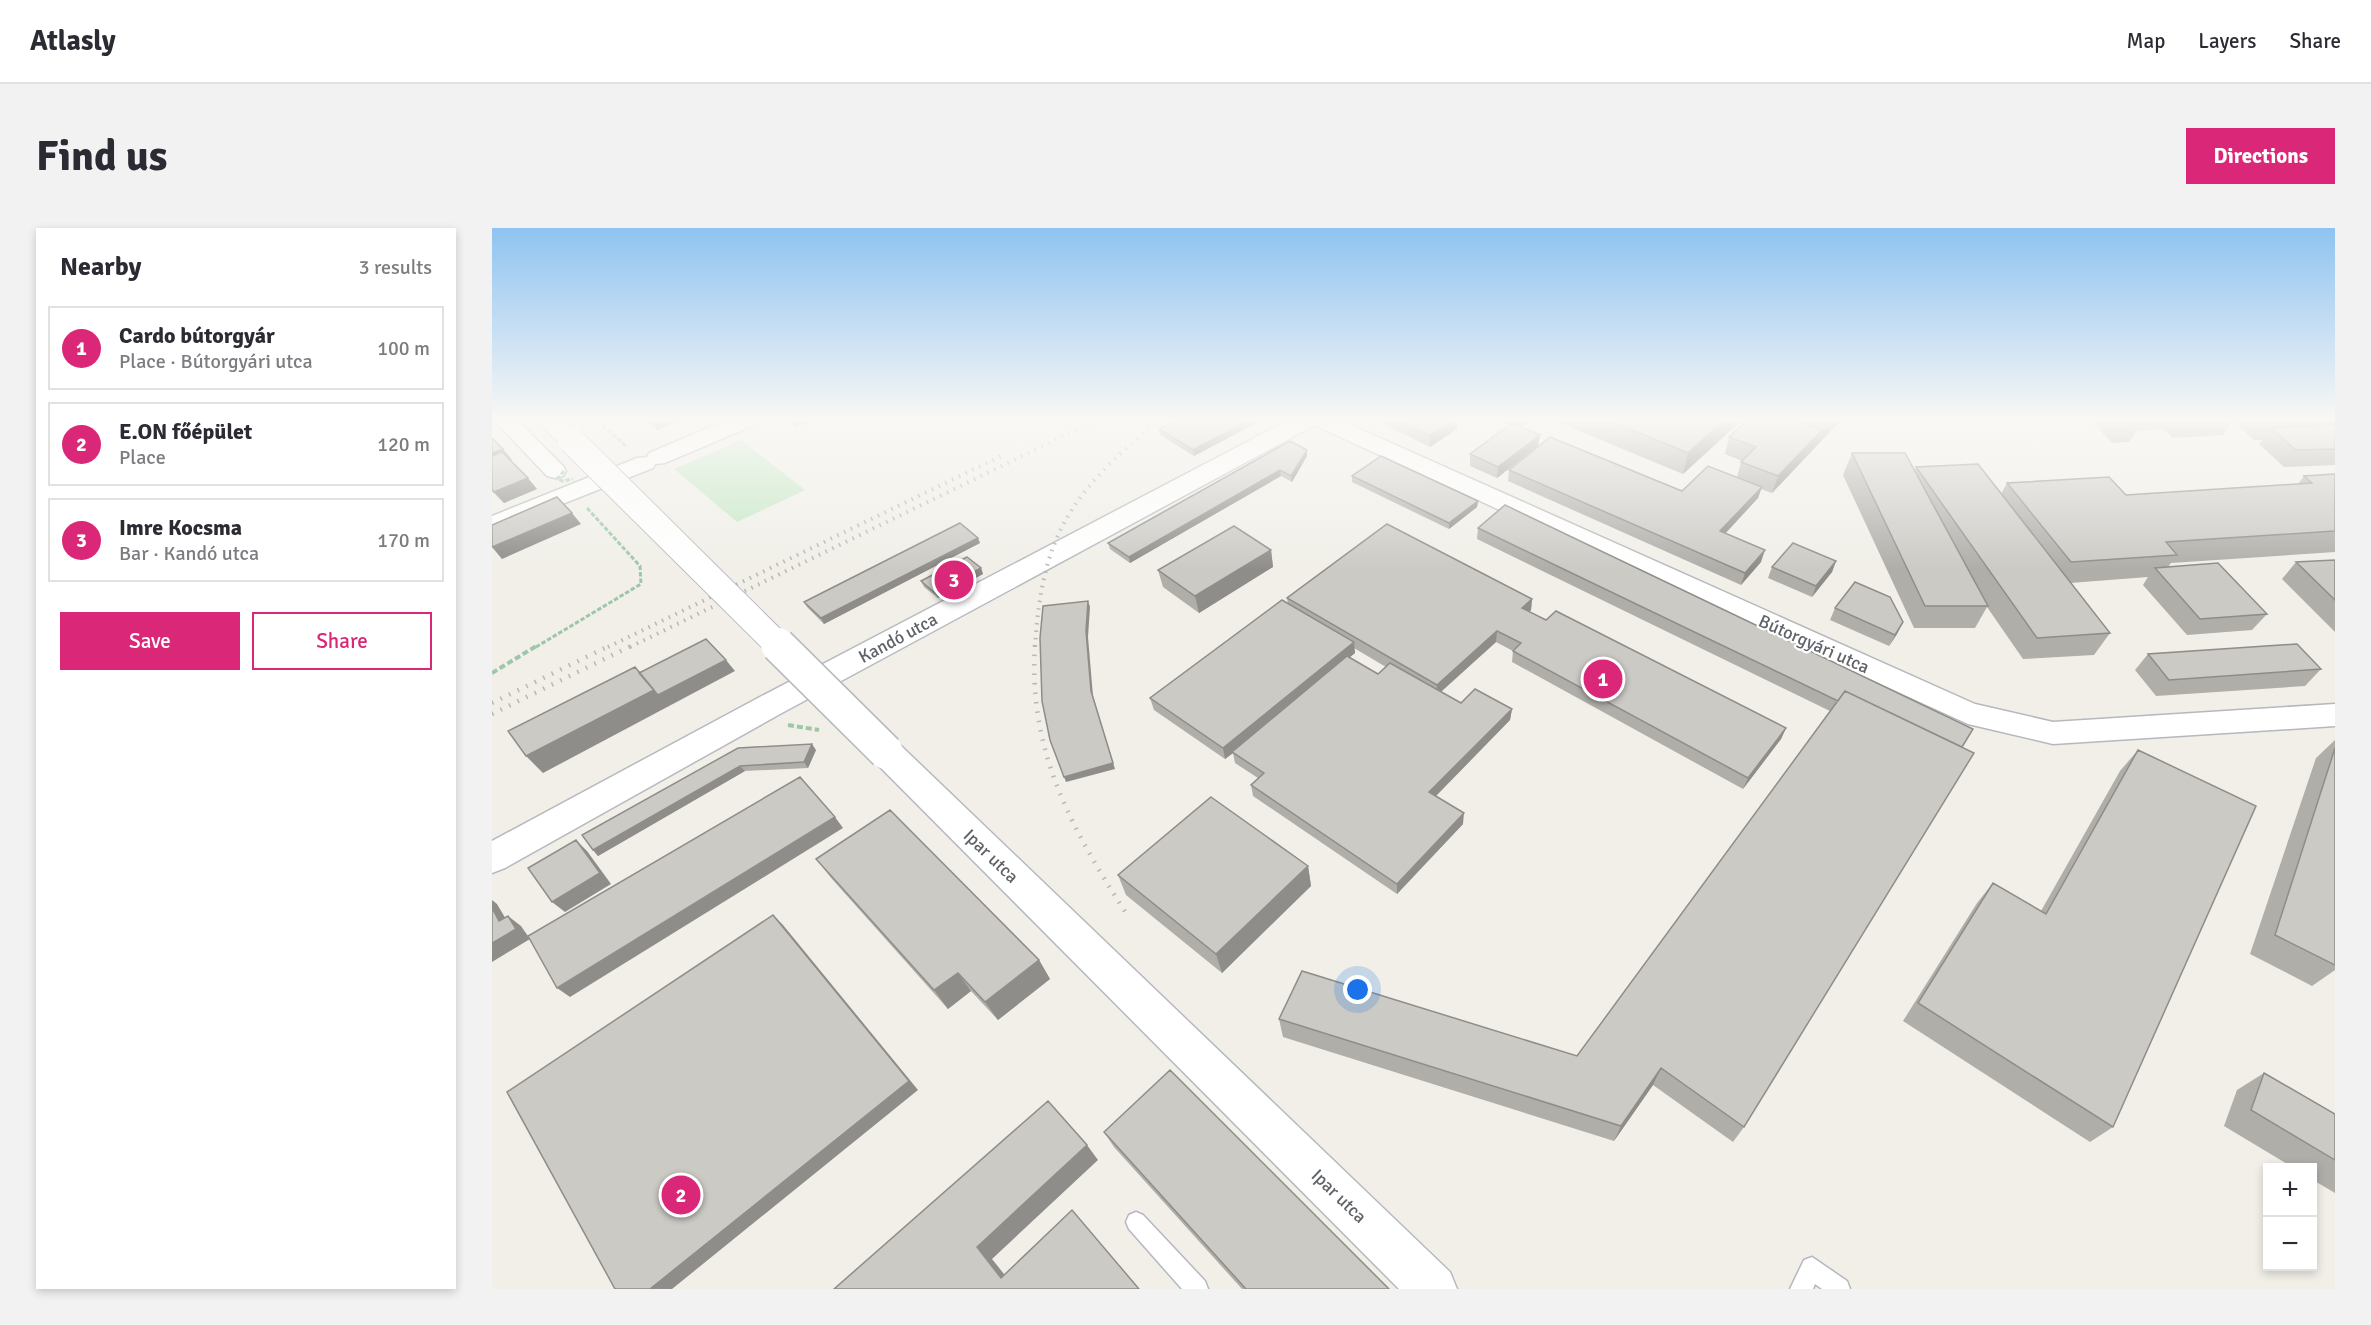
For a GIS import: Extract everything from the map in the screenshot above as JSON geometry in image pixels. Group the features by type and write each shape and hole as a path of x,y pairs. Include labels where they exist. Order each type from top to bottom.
{"street":[{"name":"Ipar utca","path":"602,471 1433,1289"},
{"path":"492,525 624,471"},
{"name":"Kandó utca","path":"492,858 769,706 1212,471"},
{"name":"Bútorgyári utca","path":"1433,471 1968,713 2053,734 2335,715"}],"lane":[{"path":"1136,1222 1197,1289"},
{"path":"1801,1289 1812,1268 1839,1289"}],"path":[{"path":"492,673 641,584 640,566 572,491"}],"green space":[{"path":"676,471 780,471 805,490 737,522"}],"building":[{"path":"492,471 521,471 528,478 494,492"},
{"path":"1237,471 1279,471 1129,557 1108,543"},
{"path":"1281,471 1294,471 1291,476"},
{"path":"1360,471 1412,471 1478,501 1449,523 1352,476"},
{"path":"1510,471 1632,471 1682,491 1703,471 1720,471 1762,487 1720,531 1765,550 1745,573"},
{"path":"1763,471 1783,471 1778,476"},
{"path":"1860,471 1915,471 1988,606 1925,606"},
{"path":"1918,471 1983,471 2110,633 2037,638"},
{"path":"2335,474 2335,531 2166,542 2177,555 2071,562 2007,483 2109,477 2126,495 2312,483 2304,476"},
{"path":"557,497 572,513 492,547 492,525"},
{"path":"1505,505 1973,729 1962,747 1845,691 1838,701 1478,528"},
{"path":"960,523 978,538 821,618 804,602"},
{"path":"1387,524 1532,599 1522,608 1546,620 1556,611 1786,728 1748,778 1513,651 1521,643 1497,631 1437,685 1287,598"},
{"path":"1234,526 1271,550 1195,596 1158,570"},
{"path":"1793,543 1836,561 1816,586 1772,567"},
{"path":"967,557 981,568 935,593 921,581"},
{"path":"2335,560 2335,600 2296,562"},
{"path":"2218,563 2267,614 2200,619 2155,568"},
{"path":"1855,582 1890,597 1903,622 1895,635 1835,608"},
{"path":"1282,600 1354,642 1223,748 1150,698"},
{"path":"1088,601 1086,631 1091,691 1113,763 1064,777 1050,740 1042,701 1040,638 1043,606"},
{"path":"706,639 726,660 658,695 639,673"},
{"path":"2297,644 2321,669 2169,680 2148,654"},
{"path":"1347,656 1378,674 1390,663 1461,703 1475,689 1512,709 1429,792 1464,813 1397,884 1251,785 1264,773 1232,752"},
{"path":"635,667 654,690 526,756 508,731"},
{"path":"1845,691 1974,753 1744,1127 1661,1068 1621,1126 1279,1019 1302,971 1577,1056"},
{"path":"812,744 804,762 740,766 593,850 582,835 738,748"},
{"path":"2335,748 2335,965 2275,935"},
{"path":"2138,750 2256,806 2113,1127 1918,1003 1993,883 2046,914"},
{"path":"800,777 835,817 557,988 528,936"},
{"path":"1211,797 1308,866 1216,954 1118,875"},
{"path":"890,810 1039,960 985,1002 958,973 934,990 816,859"},
{"path":"576,840 600,873 552,902 528,868"},
{"path":"492,908 499,921 508,916 516,929 492,943"},
{"path":"773,915 909,1081 650,1289 615,1289 507,1092"},
{"path":"1170,1070 1389,1289 1246,1289 1104,1132"},
{"path":"2264,1073 2335,1114 2335,1160 2251,1110"},
{"path":"1048,1101 1087,1145 977,1247 1001,1278 1072,1210 1139,1289 834,1289"}],"railway":[{"path":"608,647 971,471"},
{"path":"630,647 992,471"},
{"path":"1035,647 1045,574 1054,544 1067,518 1103,471"},
{"path":"492,703 611,645"},
{"path":"492,714 633,645"},
{"path":"1035,647 1035,683 1046,754 1071,819 1126,913"}],"place":[{"name":"Imre Kocsma","path":"954,580"},
{"name":"Cardo bútorgyár","path":"1603,679"},
{"name":"E.ON főépület","path":"681,1195"}]}
